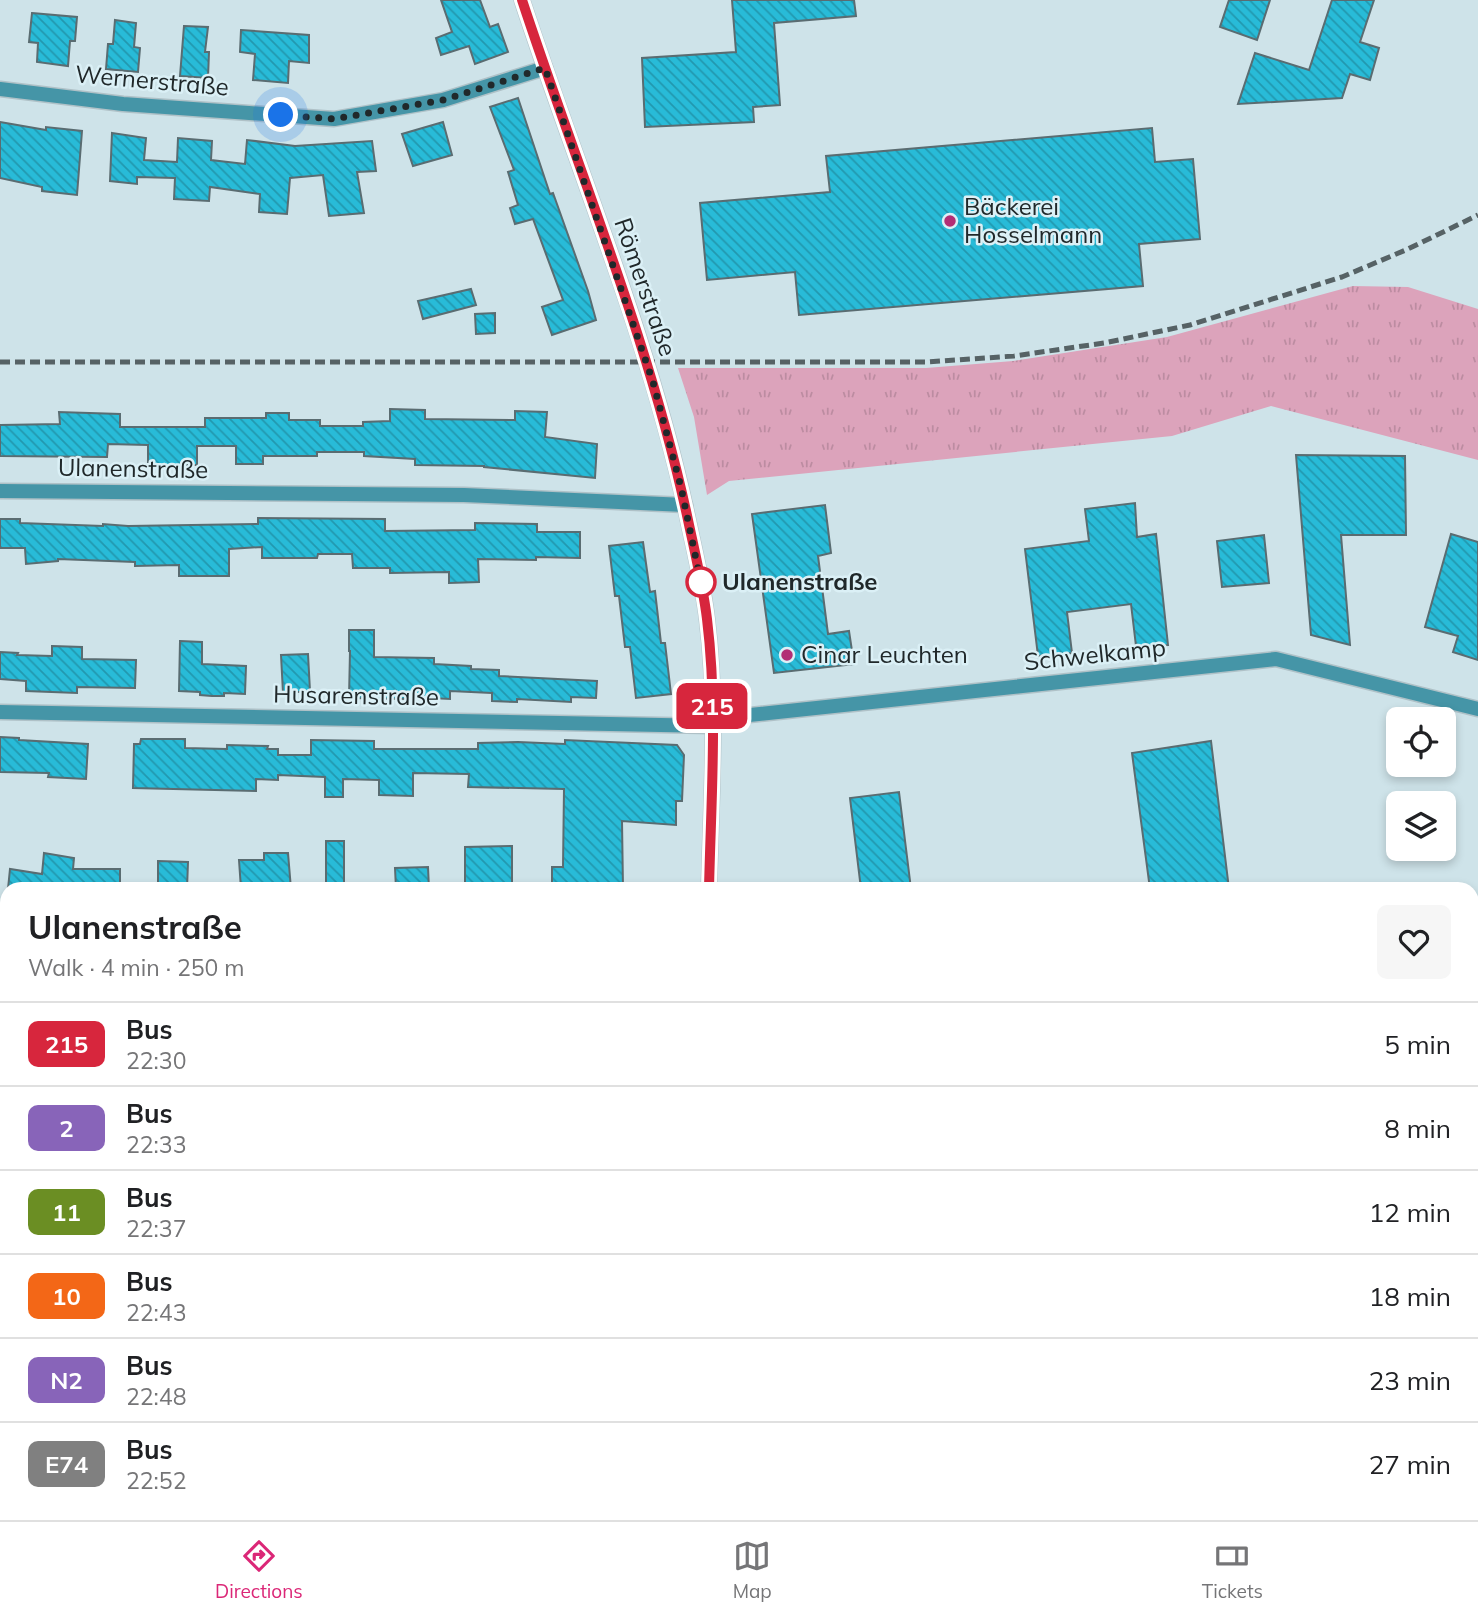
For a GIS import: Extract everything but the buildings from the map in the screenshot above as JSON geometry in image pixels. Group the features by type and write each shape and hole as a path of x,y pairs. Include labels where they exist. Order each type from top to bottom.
{"main road":[{"name":"Römerstraße","path":"522,0 647,363 685,505 707,617 710,654 712,723 709,882"}],"street":[{"name":"Wernerstraße","path":"0,89 122,104 334,119 443,100 545,68"},
{"name":"Ulanenstraße","path":"0,491 464,495 685,505"},
{"name":"Schwelkamp","path":"712,723 1276,659 1478,709"},
{"name":"Husarenstraße","path":"0,712 712,723"}],"green space":[{"path":"1353,286 1408,287 1478,309 1478,460 1271,406 1172,436 729,481 707,495 694,417 678,368 926,368 1013,361 1167,337"}],"railway":[{"path":"0,362 926,362 1014,356 1104,343 1190,325 1342,277 1478,215"}],"bus line":[{"name":"215","path":"522,0 647,363 681,487 707,617 710,654 712,719 709,882"}],"place":[{"name":"Bäckerei Hosselmann","path":"950,221"},
{"name":"Ulanenstraße","path":"701,582"},
{"name":"Cinar Leuchten","path":"787,655"}],"route":[{"path":"281,115 334,119 443,100 545,68 653,382 681,487 701,582"}]}
